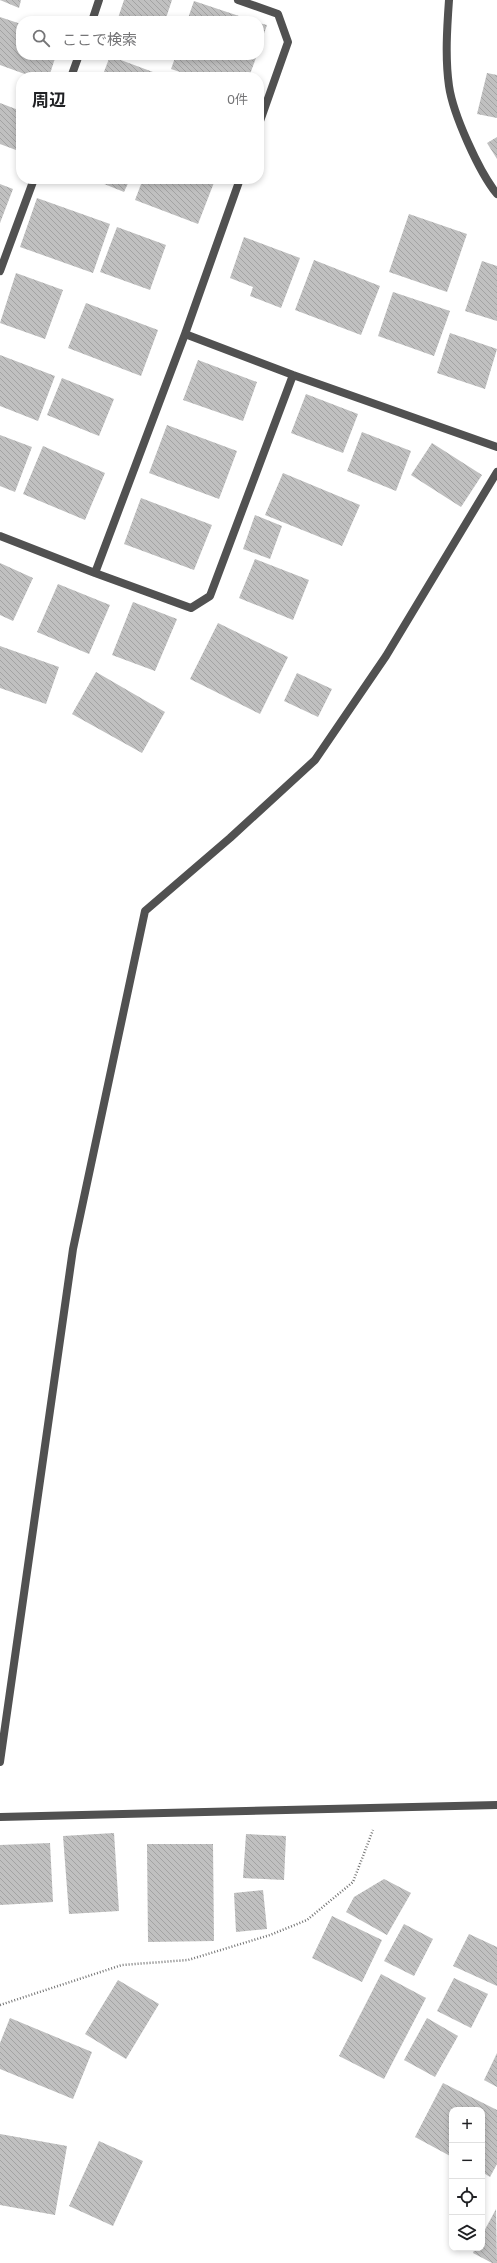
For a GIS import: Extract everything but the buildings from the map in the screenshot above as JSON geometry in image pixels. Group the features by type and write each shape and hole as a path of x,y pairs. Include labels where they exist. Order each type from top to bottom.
{"street":[{"path":"94,16 99,0"},
{"path":"238,0 278,14 288,42 264,110"},
{"path":"449,0 447,34 449,86 465,137 490,185 497,194"},
{"path":"73,72 77,60"},
{"path":"0,271 32,184"},
{"path":"95,573 185,334 238,184"},
{"path":"185,334 293,376 497,447"},
{"path":"0,536 191,608 210,596 293,376"},
{"path":"0,1762 73,1249 145,911 230,838 315,760 386,656 497,472"},
{"path":"0,1816 497,1805"}],"path":[{"path":"0,2005 122,1965 188,1960 270,1935 307,1920 353,1882 382,1807"}]}
